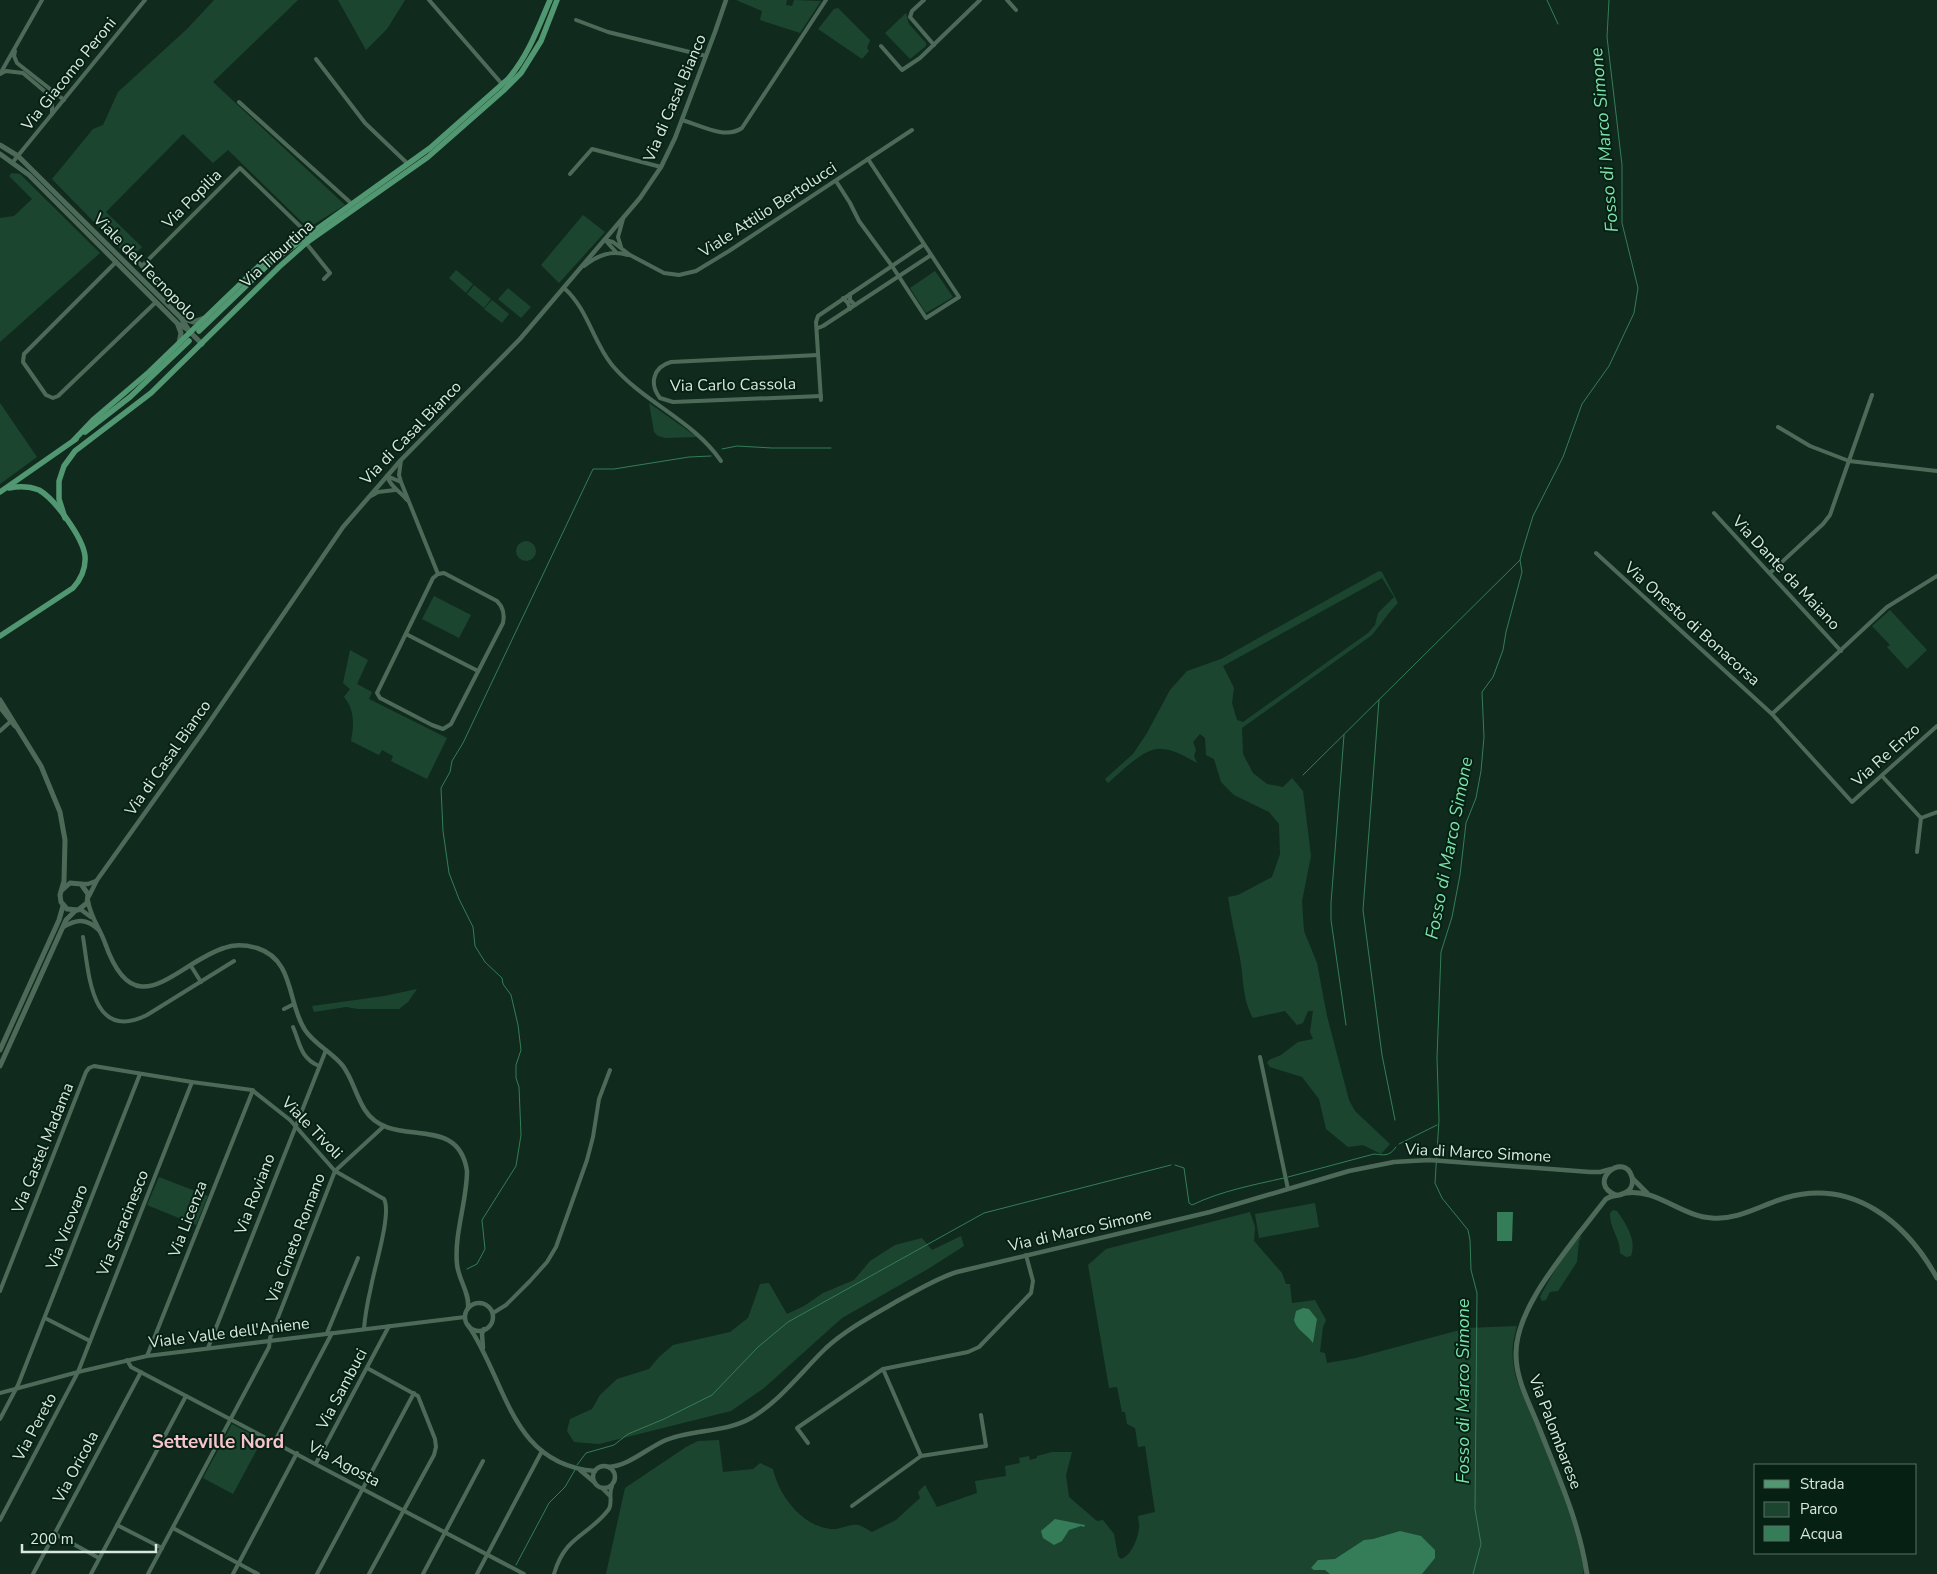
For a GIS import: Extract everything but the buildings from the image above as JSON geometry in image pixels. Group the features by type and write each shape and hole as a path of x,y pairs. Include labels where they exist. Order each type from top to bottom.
{"main road":[{"name":"Via Tiburtina","path":"199,332 271,262 437,142 502,84 517,68 531,44 550,0"},
{"name":"Via Tiburtina","path":"65,518 60,500 59,481 61,473 75,451 151,394 279,267 306,243 424,161 509,86 521,73 540,41 557,0"},
{"name":"Viale del Tecnopolo","path":"0,145 18,156 202,344"},
{"name":"Viale del Tecnopolo","path":"0,154 29,175 116,262 158,300"},
{"path":"74,440 94,419 135,385 265,261 306,232 344,210"},
{"path":"179,343 181,331 179,321 193,322 204,318"},
{"path":"1,491 74,440 130,397 189,341"},
{"path":"0,638 68,592 79,581 85,565 85,556 78,538 48,497 37,489 16,486 1,491"},
{"path":"0,700 44,771 60,812 65,840 60,898 63,906 59,920 0,1050"},
{"path":"0,707 10,722 17,728"},
{"path":"64,869 68,879 73,883"},
{"path":"0,1066 68,916 78,910 88,899 86,890 80,884 66,885 61,891"},
{"path":"63,906 67,909 78,910"},
{"path":"1652,1196 1641,1190 1625,1168 1615,1167 1606,1174 1604,1180 1607,1189 1616,1194 1640,1192 1701,1217 1722,1219 1744,1214 1784,1198 1810,1193 1826,1192 1842,1196 1874,1209 1896,1224 1911,1239 1937,1278"},
{"path":"1625,1193 1631,1187 1632,1179"},
{"name":"Via Palombarese","path":"1604,1202 1607,1189"},
{"name":"Via Palombarese","path":"1587,1574 1583,1544 1572,1511 1519,1378 1516,1354 1522,1325 1539,1291 1559,1261 1604,1202 1616,1194"}],"street":[{"path":"0,74 42,0"},
{"path":"428,0 502,84"},
{"name":"Via di Casal Bianco","path":"88,899 97,880 202,733 305,579 343,527 402,460 520,340 640,198 661,167 682,120 726,0"},
{"path":"682,120 726,133 736,132 742,128 826,0"},
{"path":"924,0 912,12 910,18 934,45"},
{"path":"880,46 902,70 920,58 980,0"},
{"path":"1007,0 1016,10"},
{"name":"Via Giacomo Peroni","path":"12,163 143,2"},
{"path":"576,20 608,32 706,56"},
{"path":"16,46 14,56 16,63 64,100"},
{"path":"316,59 362,120 408,164"},
{"path":"0,74 6,71 23,73 51,98 52,116"},
{"path":"239,102 352,204"},
{"name":"Viale Attilio Bertolucci","path":"616,252 630,255 669,274 684,275 696,271 912,130"},
{"path":"570,174 592,149 661,167"},
{"path":"836,181 859,221 899,276 926,318 959,297 868,159"},
{"name":"Via Popilia","path":"142,266 240,168 306,232"},
{"path":"621,247 618,237 623,218"},
{"path":"579,271 600,256 616,252 605,240"},
{"name":"Viale Attilio Bertolucci","path":"605,240 621,247 630,255"},
{"path":"306,243 330,273 324,279"},
{"path":"818,355 818,328 816,320 819,315 924,245"},
{"path":"818,328 931,255"},
{"path":"135,259 187,310"},
{"path":"116,262 24,354 23,362 46,396 53,398 58,396 167,291"},
{"path":"564,288 575,299 606,356 616,370 640,392 704,439 721,461"},
{"path":"850,294 850,300 855,305"},
{"path":"843,298 850,308"},
{"name":"Via Carlo Cassola","path":"818,355 821,398 673,402 660,398 654,386 657,370 671,362 818,355"},
{"path":"1770,573 1827,520 1872,395"},
{"path":"1778,427 1810,446 1849,461 1937,471"},
{"path":"402,460 399,475 401,482 438,574"},
{"path":"387,476 401,482"},
{"path":"387,476 395,490"},
{"path":"365,500 378,492 388,489 395,490 403,495 410,504"},
{"name":"Via Dante da Maiano","path":"1714,513 1841,651"},
{"name":"Via Onesto di Bonacorsa","path":"1596,553 1772,714 1852,802"},
{"path":"444,573 497,601 502,608 504,616 503,623 450,726 443,729 380,698 378,695 378,691 433,578 438,574 444,573"},
{"path":"1772,714 1889,606 1937,576"},
{"path":"406,634 478,671"},
{"path":"0,731 10,722"},
{"name":"Via Re Enzo","path":"1852,802 1937,726"},
{"path":"1882,776 1921,818 1917,852"},
{"path":"1921,818 1937,812"},
{"path":"80,884 88,884 97,880"},
{"path":"88,899 90,912 96,921 108,954 119,974 136,985 145,986 161,983 223,948 234,945 257,948 271,956 283,969 288,978 294,1004 305,1029 348,1072 366,1112 371,1118 383,1127 396,1131 440,1136 451,1142 464,1157 467,1179 456,1256 459,1276 466,1292 468,1308 465,1317 468,1325 483,1350 513,1417 524,1433 542,1451 571,1466 595,1471"},
{"path":"78,910 86,911 96,921"},
{"path":"63,927 74,921 84,920 98,929 103,936"},
{"path":"83,937 94,999 104,1014 115,1020 128,1022 142,1017 234,961"},
{"path":"191,966 201,982"},
{"path":"284,1009 294,1004"},
{"path":"293,1027 303,1054 309,1061 319,1066"},
{"name":"Via Roviano","path":"208,1348 326,1050"},
{"path":"1260,1057 1288,1189"},
{"name":"Viale Tivoli","path":"88,1069 94,1066 253,1090 295,1125 335,1171 382,1198 386,1204 383,1237 370,1289 364,1329"},
{"name":"Via Castel Madama","path":"0,1291 88,1069"},
{"path":"492,1313 506,1305 520,1291 544,1266 556,1247 587,1160 593,1137 598,1099 610,1070"},
{"name":"Via Vicovaro","path":"0,1419 16,1389 140,1074"},
{"name":"Via Saracinesco","path":"78,1372 192,1082"},
{"name":"Via Licenza","path":"147,1356 253,1090"},
{"name":"Via Cineto Romano","path":"148,1574 269,1347 335,1171 383,1127"},
{"name":"Via di Marco Simone","path":"608,1467 619,1466 656,1444 674,1437 734,1425 751,1418 776,1398 842,1334 931,1283 957,1272 1210,1212 1363,1168 1394,1162 1429,1160 1590,1172 1611,1169"},
{"name":"Via di Marco Simone","path":"1590,1172 1604,1180"},
{"path":"808,1443 797,1428 883,1369 968,1352 977,1348 1032,1291 1033,1281 1026,1255"},
{"path":"275,1441 330,1333 358,1258"},
{"path":"466,1292 472,1299 489,1307 492,1313 492,1321 482,1334 483,1350"},
{"path":"468,1308 480,1302"},
{"name":"Viale Valle dell'Aniene","path":"0,1393 147,1356 465,1317"},
{"path":"44,1318 90,1341"},
{"path":"468,1325 476,1330 484,1330"},
{"name":"Via Sambuci","path":"316,1463 389,1326"},
{"name":"Via Agosta","path":"127,1360 129,1366 275,1441 524,1574"},
{"path":"367,1368 414,1393 420,1400 435,1439 436,1449 370,1574"},
{"path":"883,1369 921,1456"},
{"name":"Via Pereto","path":"0,1520 78,1372"},
{"name":"Via Oricola","path":"33,1574 141,1372"},
{"path":"317,1574 414,1393"},
{"path":"91,1574 186,1396"},
{"path":"852,1506 921,1456 986,1446 982,1415"},
{"path":"477,1574 542,1451"},
{"path":"233,1574 297,1453"},
{"path":"423,1574 484,1461"},
{"name":"Via di Marco Simone","path":"615,1478 620,1468 626,1462"},
{"path":"554,1574 560,1558 568,1546 609,1510 615,1478 614,1471 608,1467 601,1466 595,1471 594,1481"},
{"path":"579,1469 610,1497"},
{"path":"603,1489 612,1486"},
{"path":"116,1525 162,1548"},
{"path":"172,1528 258,1574"},
{"path":"55,1534 99,1558"}],"green space":[{"path":"214,0 298,0 213,82 345,205 308,228 228,150 213,163 183,134 106,212 142,247 130,259 52,179 93,129 103,125 118,92 187,29"},
{"path":"338,0 405,0 387,29 366,50"},
{"path":"736,0 787,0 786,5 792,6 794,0 821,1 800,33 760,20 762,11"},
{"path":"838,8 870,40 867,48 869,51 862,59 818,29 834,9"},
{"path":"906,13 909,24 926,43 926,46 910,59 885,33"},
{"path":"12,173 20,174 100,253 0,342 0,218 14,216 32,199 9,176"},
{"path":"583,215 605,232 559,283 541,265"},
{"path":"456,270 473,284 466,293 449,278"},
{"path":"935,271 953,297 926,313 910,288"},
{"path":"474,285 491,299 484,308 467,294"},
{"path":"508,288 531,307 521,318 498,299"},
{"path":"492,300 509,314 502,323 484,309"},
{"path":"0,403 37,457 0,484"},
{"path":"649,403 697,437 665,438 658,436 654,432"},
{"path":"526,541 533,544 536,551 533,558 526,561 519,558 516,551 519,544"},
{"path":"1379,571 1382,572 1398,603 1372,635 1242,728 1243,754 1253,773 1267,784 1283,787 1292,778 1303,791 1311,856 1302,901 1304,931 1317,963 1327,1016 1349,1100 1355,1111 1390,1144 1381,1154 1363,1145 1348,1147 1326,1129 1319,1099 1302,1077 1270,1067 1267,1063 1298,1042 1313,1039 1310,1032 1313,1011 1308,1011 1303,1023 1297,1025 1285,1011 1253,1018 1249,1011 1228,897 1238,895 1272,877 1280,854 1279,824 1269,812 1234,795 1221,782 1214,759 1206,755 1205,738 1200,734 1193,742 1196,750 1194,756 1197,763 1172,751 1162,749 1151,750 1138,758 1108,783 1105,779 1133,754 1147,733 1170,690 1187,671 1221,659","holes":["1382,578 1394,597 1378,613 1375,625 1368,633 1243,722 1237,720 1232,703 1234,688 1223,666"]},
{"path":"434,596 471,615 459,638 422,619"},
{"path":"1890,610 1927,650 1907,669 1887,647 1890,645 1872,626"},
{"path":"350,650 368,660 357,684 372,692 369,699 447,738 427,779 391,761 393,756 382,750 379,755 351,741 353,718 348,702 344,697 350,689 343,683"},
{"path":"417,989 408,1002 399,1009 358,1009 346,1007 314,1012 312,1006 384,996"},
{"path":"159,1177 208,1196 196,1225 147,1205"},
{"path":"1315,1203 1319,1227 1259,1238 1255,1214"},
{"path":"1613,1210 1617,1211 1630,1232 1633,1244 1631,1256 1626,1257 1620,1253 1619,1243 1610,1218 1610,1213"},
{"path":"1250,1212 1255,1227 1254,1241 1282,1273 1286,1284 1290,1284 1292,1303 1315,1300 1326,1320 1323,1327 1320,1352 1325,1353 1327,1363 1356,1358 1467,1328 1517,1326 1512,1353 1517,1381 1546,1450 1572,1520 1584,1569 1583,1574 606,1574 625,1488 686,1447 698,1441 719,1440 723,1472 753,1469 760,1463 773,1469 786,1499 801,1516 820,1527 838,1529 858,1525 872,1532 896,1520 920,1498 918,1492 925,1485 937,1507 977,1493 975,1481 1006,1476 1005,1466 1020,1463 1019,1458 1029,1456 1030,1460 1052,1452 1072,1452 1066,1475 1069,1497 1097,1521 1103,1520 1114,1534 1118,1556 1121,1559 1125,1557 1131,1551 1137,1537 1139,1527 1138,1516 1155,1512 1145,1446 1138,1447 1135,1428 1127,1424 1125,1412 1122,1412 1117,1387 1109,1388 1088,1265 1106,1249"},
{"path":"961,1236 964,1246 928,1269 842,1318 764,1388 731,1411 599,1444 574,1442 567,1431 570,1419 592,1409 600,1395 617,1379 649,1369 673,1345 730,1332 748,1318 760,1284 769,1283 787,1314 804,1306 823,1293 854,1280 870,1261 895,1245 922,1238 932,1250"},
{"path":"1582,1236 1579,1241 1577,1262 1558,1291 1550,1292 1546,1300 1542,1301 1540,1297 1559,1264 1571,1247"},
{"path":"232,1424 262,1440 233,1494 203,1478"}],"water":[{"path":"1497,1212 1513,1212 1512,1241 1497,1241"},
{"path":"1303,1308 1309,1309 1317,1319 1313,1343 1297,1327 1294,1320 1296,1311"},
{"path":"1055,1519 1085,1525 1084,1527 1081,1526 1069,1530 1062,1541 1054,1545 1043,1538 1041,1531"},
{"path":"1400,1531 1421,1536 1435,1550 1435,1558 1422,1574 1330,1574 1325,1570 1314,1570 1311,1568 1318,1560 1335,1559 1364,1540"}],"waterway":[{"path":"1547,0 1558,24"},
{"name":"Fosso di Marco Simone","path":"1473,1574 1481,1544 1475,1509 1477,1293 1471,1270 1468,1230 1442,1198 1435,1183 1439,1120 1437,1058 1441,952 1452,917 1460,875 1466,823 1476,798 1481,771 1484,737 1482,692 1493,677 1503,650 1522,572 1520,560 1522,552 1533,516 1563,457 1582,404 1609,366 1634,313 1638,288 1622,223 1622,165 1607,37 1609,0"},
{"path":"722,449 737,446 831,448"},
{"path":"467,1269 477,1264 485,1249 482,1220 516,1166 521,1135 516,1065 521,1050 518,1025 511,995 503,984 502,978 485,962 475,946 473,927 449,873 443,831 441,788 450,772 452,761 463,743 593,469 614,469 689,457 711,456"},
{"path":"1303,775 1520,560"},
{"path":"1379,700 1363,910 1382,1055 1395,1120"},
{"path":"1344,735 1331,920 1346,1025"},
{"path":"1399,1144 1437,1125"},
{"path":"1288,1177 1374,1154 1386,1155 1396,1147"},
{"path":"577,1465 586,1453 614,1445 628,1434 664,1419 712,1395 758,1347 788,1322 984,1213 1171,1165"},
{"path":"1175,1165 1184,1168 1189,1203 1192,1205 1226,1192 1284,1178"},
{"path":"516,1565 549,1503 565,1487 576,1468"}],"district":[{"name":"Setteville Nord","path":"218,1442"}]}
